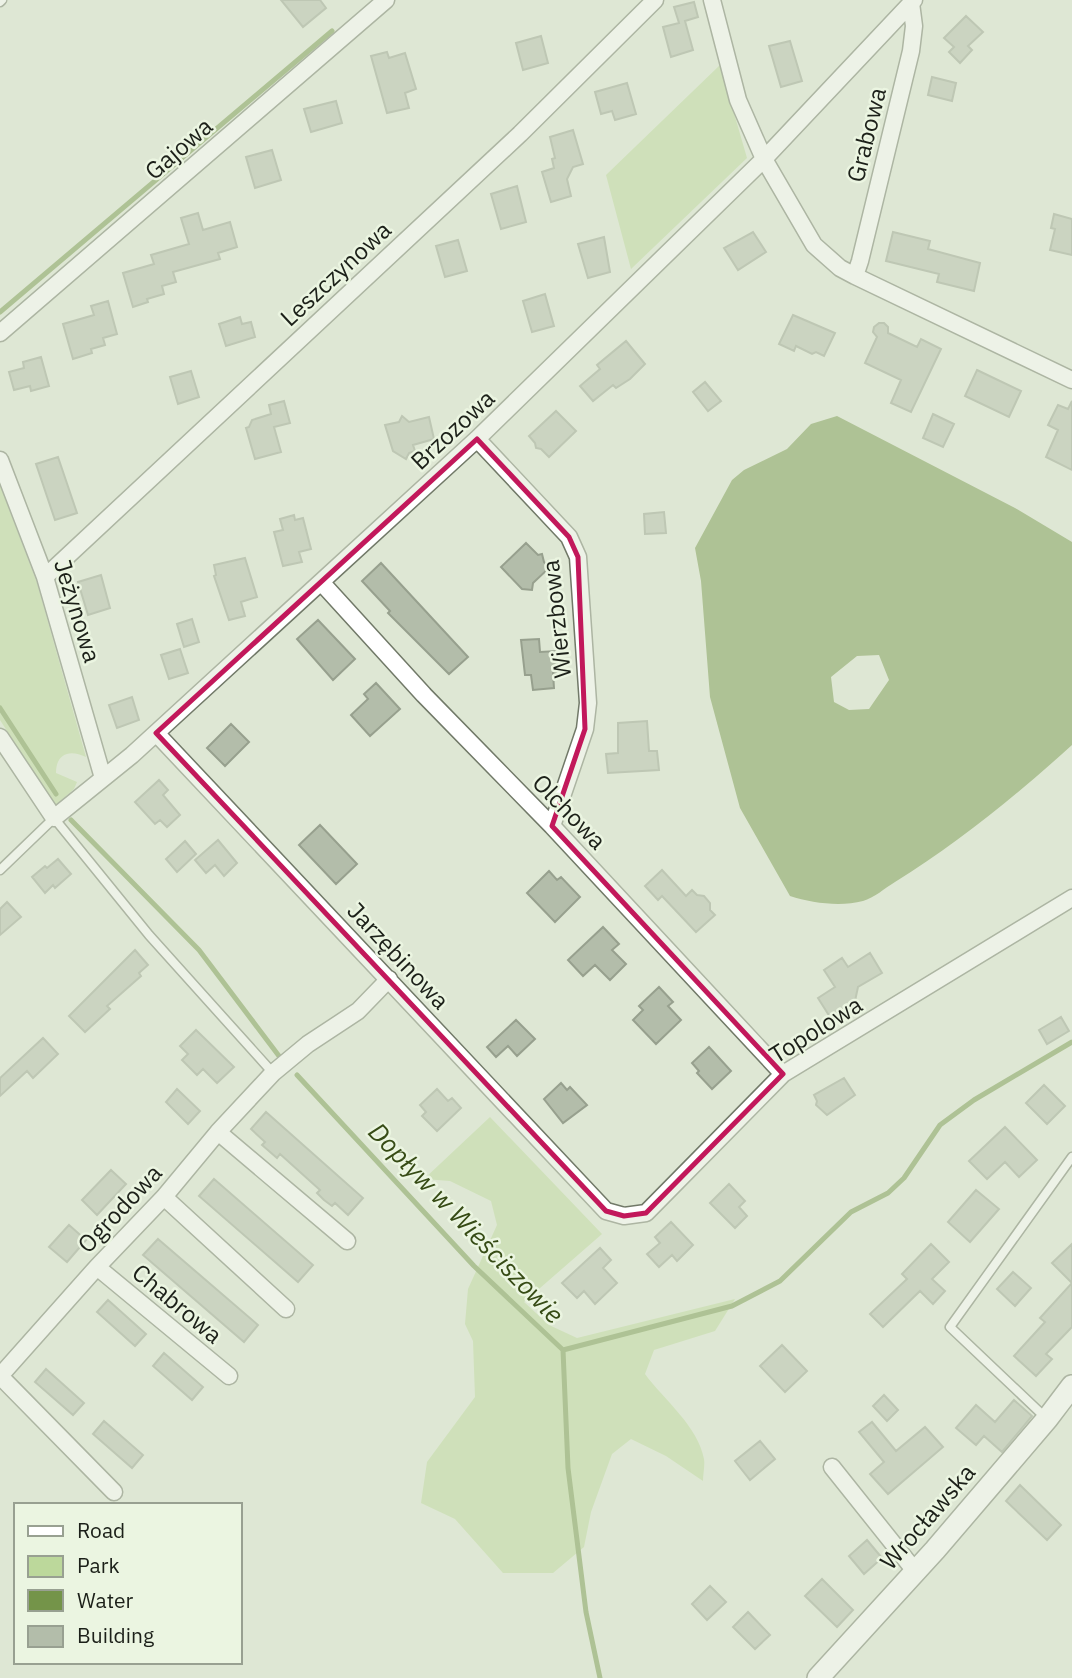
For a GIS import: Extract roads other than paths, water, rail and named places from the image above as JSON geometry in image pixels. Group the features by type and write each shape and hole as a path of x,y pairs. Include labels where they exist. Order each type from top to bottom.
{"street":[{"name":"Gajowa","path":"0,333 386,0"},
{"name":"Leszczynowa","path":"45,577 520,134 654,0"},
{"path":"712,0 738,100 764,159 814,245 840,268 855,276 1072,380"},
{"name":"Brzozowa","path":"54,818 156,733 477,439 764,159 913,1"},
{"name":"Grabowa","path":"855,276 911,51 913,1"},
{"name":"Wierzbowa","path":"477,439 569,537 578,557 587,716 552,826"},
{"name":"Jeżynowa","path":"0,460 45,577 103,778"},
{"name":"Olchowa","path":"321,582 424,695 552,826 783,1074"},
{"name":"Jarzębinowa","path":"156,733 606,1211"},
{"path":"0,737 54,818"},
{"name":"Topolowa","path":"606,1211 624,1216 646,1213 783,1074 1072,898"},
{"name":"Ogrodowa","path":"0,1376 273,1073 309,1044 358,1011 388,979"},
{"path":"218,1132 347,1241"},
{"path":"164,1197 286,1310"},
{"name":"Chabrowa","path":"97,1267 229,1376"},
{"path":"0,1376 114,1492"},
{"name":"Wrocławska","path":"818,1678 915,1572 1047,1419 1072,1386"},
{"path":"832,1467 915,1572"}],"lane":[{"name":"Brzozowa","path":"0,870 54,818"},
{"path":"54,818 149,935 273,1073"},
{"path":"1047,1419 950,1327 1072,1157"}],"water":[{"path":"837,416 1015,508 1072,542 1072,745 964,835 871,898 845,904 790,896 740,808 710,697 701,581 695,548 732,480 744,470 787,449 811,424","holes":["879,655 889,680 869,709 849,710 834,702 831,677 857,656"]}],"waterway":[{"path":"0,312 332,31"},
{"path":"0,708 56,794"},
{"name":"Dopływ w Wieściszowie","path":"71,820 199,950 279,1056"},
{"name":"Dopływ w Wieściszowie","path":"297,1075 474,1266 563,1350 732,1306 780,1281 851,1212 888,1193 904,1178 940,1125 974,1100 1072,1042"},
{"path":"563,1350 568,1468 586,1612 600,1678"}]}
